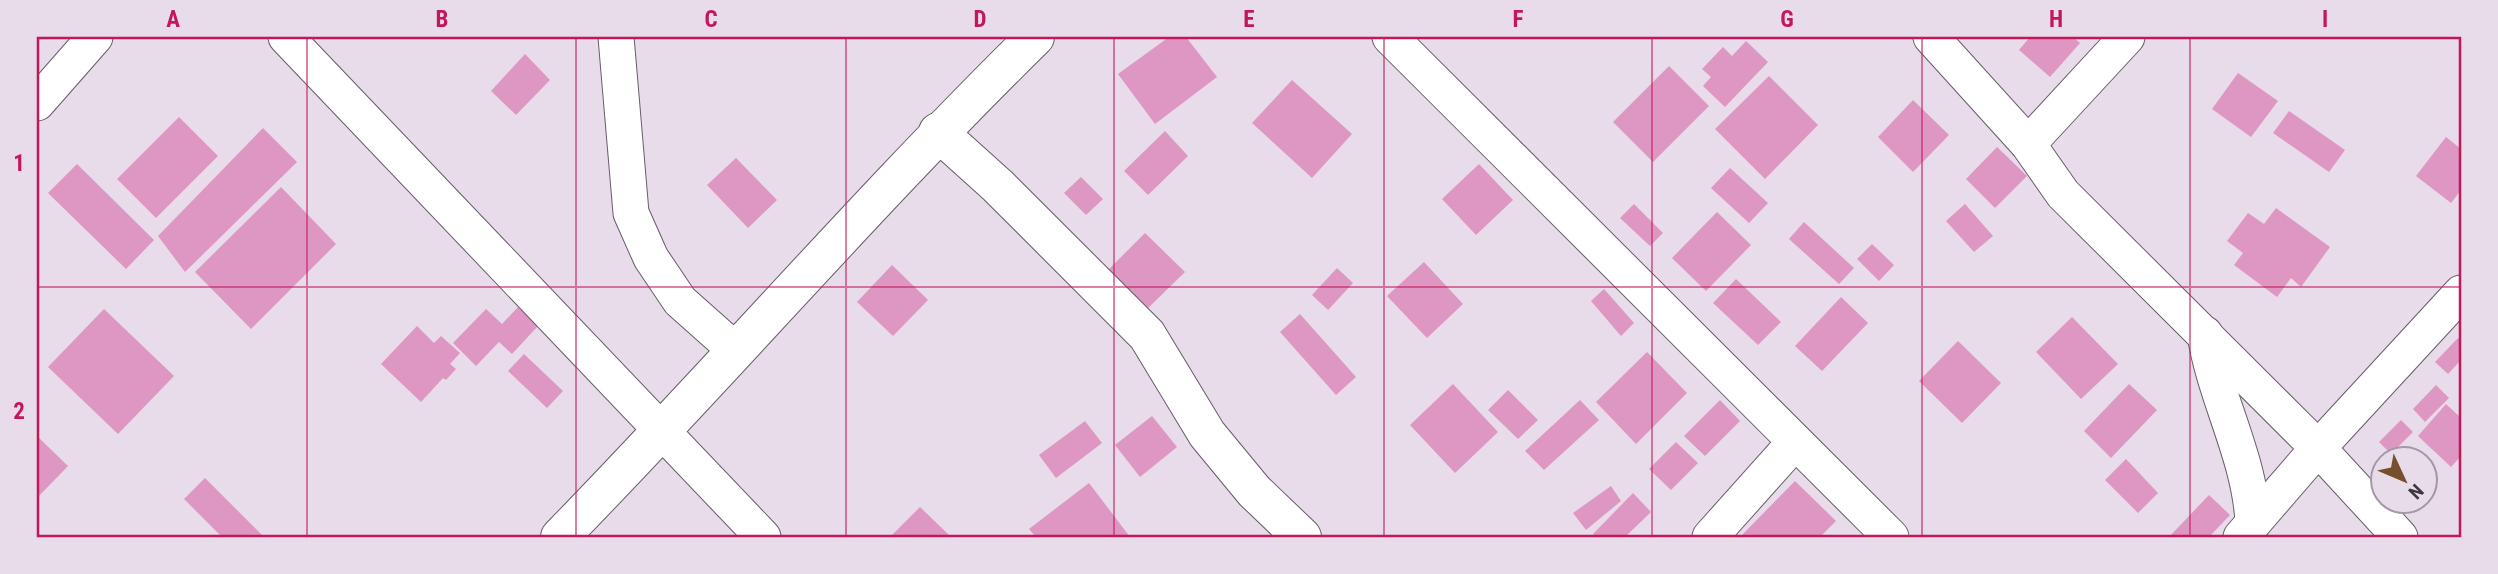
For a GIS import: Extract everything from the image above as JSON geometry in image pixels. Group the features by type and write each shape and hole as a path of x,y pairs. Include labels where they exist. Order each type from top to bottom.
{"main road":[{"path":"560,537 662,433 734,349 938,132 1035,37"},
{"path":"938,132 998,186 1147,335 1207,434 1254,491 1302,537"}],"street":[{"path":"37,103 95,37"},
{"path":"286,37 763,537"},
{"path":"615,37 631,213 651,257 680,301 734,349"},
{"path":"1390,37 1891,537"},
{"path":"1931,37 2028,144 2063,194 2318,448 2400,537"},
{"path":"2028,144 2127,37"},
{"path":"2247,530 2318,448 2461,293"},
{"path":"2205,334 2220,398 2252,490 2247,530"},
{"path":"1710,537 1794,442"}],"building":[{"path":"1169,37 1186,37 1217,77 1155,124 1118,74"},
{"path":"2030,37 2073,37 2080,43 2050,77 2019,50"},
{"path":"1746,41 1768,62 1725,107 1703,86 1711,77 1702,69 1723,47 1732,56"},
{"path":"525,54 550,80 516,115 491,91"},
{"path":"1669,66 1709,106 1653,162 1613,122"},
{"path":"2238,73 2278,101 2251,137 2212,109"},
{"path":"1769,76 1818,125 1765,179 1715,129"},
{"path":"1292,80 1352,134 1312,178 1252,123"},
{"path":"1913,100 1949,135 1913,172 1878,137"},
{"path":"2289,111 2345,150 2329,172 2273,133"},
{"path":"179,117 218,156 156,218 117,179"},
{"path":"263,128 297,162 185,272 158,236"},
{"path":"1165,131 1188,156 1148,195 1124,171"},
{"path":"2446,137 2461,149 2461,190 2451,203 2416,176"},
{"path":"1997,147 2027,176 1995,208 1966,179"},
{"path":"736,158 777,200 748,228 707,185"},
{"path":"77,164 154,240 126,269 48,193"},
{"path":"1479,164 1513,200 1476,235 1442,199"},
{"path":"1730,168 1768,203 1749,223 1711,188"},
{"path":"1081,177 1103,199 1086,215 1064,193"},
{"path":"281,187 336,244 251,329 195,272"},
{"path":"1634,204 1663,233 1650,246 1620,218"},
{"path":"1965,204 1993,236 1974,252 1946,221"},
{"path":"2276,208 2330,247 2301,287 2291,278 2277,297 2234,265 2243,253 2227,241 2248,213 2264,224"},
{"path":"1717,212 1751,245 1706,291 1672,258"},
{"path":"1804,222 1854,268 1839,284 1789,239"},
{"path":"1145,233 1185,272 1146,310 1107,271"},
{"path":"1872,244 1894,265 1879,281 1857,259"},
{"path":"1424,262 1463,304 1427,338 1387,296"},
{"path":"892,265 928,300 893,336 857,302"},
{"path":"1337,268 1353,283 1328,310 1312,295"},
{"path":"1736,279 1781,322 1758,345 1713,303"},
{"path":"1604,289 1634,323 1621,336 1591,301"},
{"path":"1841,297 1868,323 1822,371 1795,346"},
{"path":"518,307 538,326 512,354 499,342 476,366 453,343 486,309 502,324"},
{"path":"104,309 174,376 118,434 48,367"},
{"path":"1300,314 1356,377 1336,395 1280,332"},
{"path":"2072,317 2118,364 2081,399 2036,352"},
{"path":"417,326 434,343 441,336 460,353 450,364 456,369 446,380 443,378 421,402 381,364"},
{"path":"2458,338 2461,341 2461,360 2448,374 2435,362"},
{"path":"1958,341 2001,383 1962,423 1919,381"},
{"path":"1647,352 1687,393 1636,444 1596,402"},
{"path":"524,354 563,391 547,408 508,371"},
{"path":"1453,384 1498,432 1455,473 1410,425"},
{"path":"2129,384 2157,410 2111,458 2084,431"},
{"path":"2436,385 2449,398 2425,422 2413,409"},
{"path":"1508,390 1538,420 1518,439 1488,410"},
{"path":"1580,400 1599,420 1544,470 1525,451"},
{"path":"1720,400 1740,421 1705,456 1684,436"},
{"path":"2446,404 2461,418 2461,456 2451,467 2438,455 2438,444 2427,444 2418,436"},
{"path":"1152,416 1177,447 1140,477 1115,445"},
{"path":"2401,420 2413,432 2401,444 2379,442"},
{"path":"1085,421 1102,443 1056,478 1039,455"},
{"path":"37,436 68,466 37,498"},
{"path":"1676,442 1698,463 1671,490 1649,469"},
{"path":"2126,459 2158,493 2138,513 2105,480"},
{"path":"205,478 264,537 222,537 184,499"},
{"path":"1795,481 1836,521 1820,537 1744,537 1742,535"},
{"path":"1089,483 1130,537 1036,537 1029,529"},
{"path":"1611,486 1621,501 1586,530 1573,513"},
{"path":"1633,493 1651,512 1625,537 1596,537 1593,534"},
{"path":"2209,495 2230,515 2209,537 2169,537"},
{"path":"920,507 951,537 890,537"}]}
